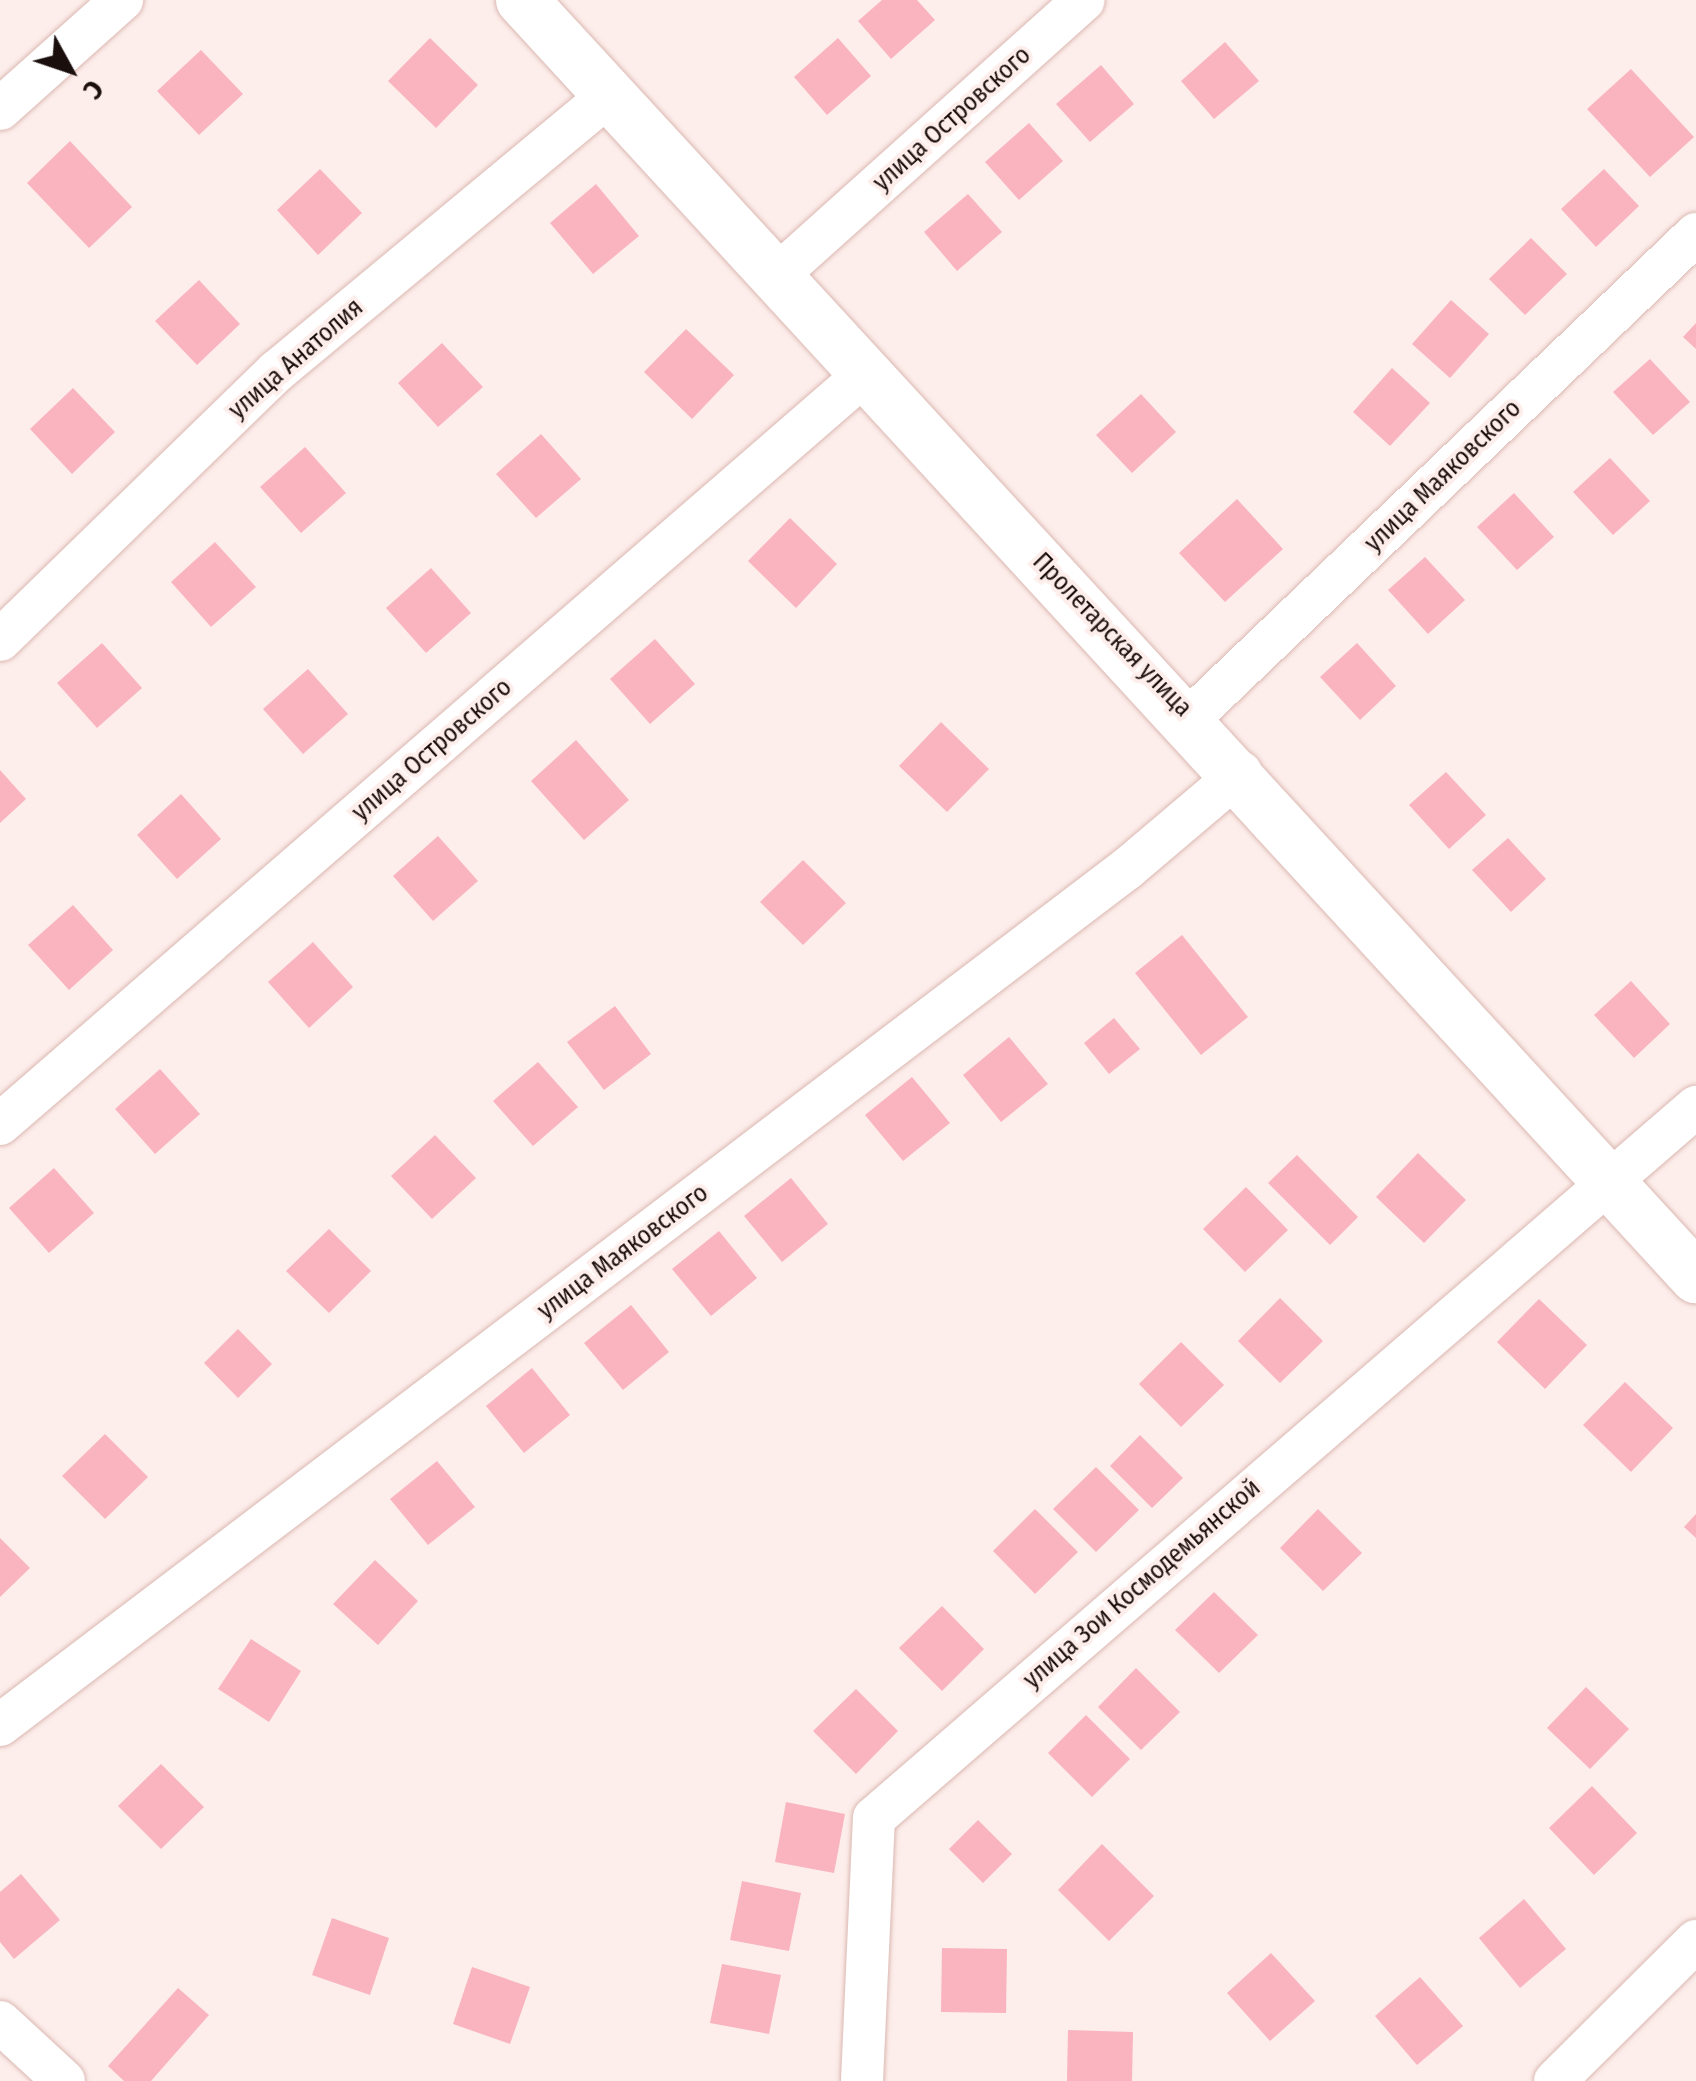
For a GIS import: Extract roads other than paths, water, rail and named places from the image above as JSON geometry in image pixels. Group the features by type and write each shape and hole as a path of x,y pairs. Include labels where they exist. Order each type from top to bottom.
{"street":[{"path":"0,109 122,0"},
{"name":"Пролетарская улица","path":"522,0 864,376 1241,772 1696,1277"},
{"name":"улица Островского","path":"774,278 1084,0"},
{"name":"улица Анатолия","path":"0,640 277,371 608,96"},
{"name":"улица Маяковского","path":"1190,717 1696,234"},
{"name":"улица Островского","path":"0,1124 864,376"},
{"name":"улица Маяковского","path":"0,1725 1112,880 1241,772"},
{"name":"улица Зои Космодемьянской","path":"862,2081 874,1818 1606,1176 1696,1107"},
{"path":"1555,2081 1696,1941"},
{"path":"0,2022 64,2081"}]}
